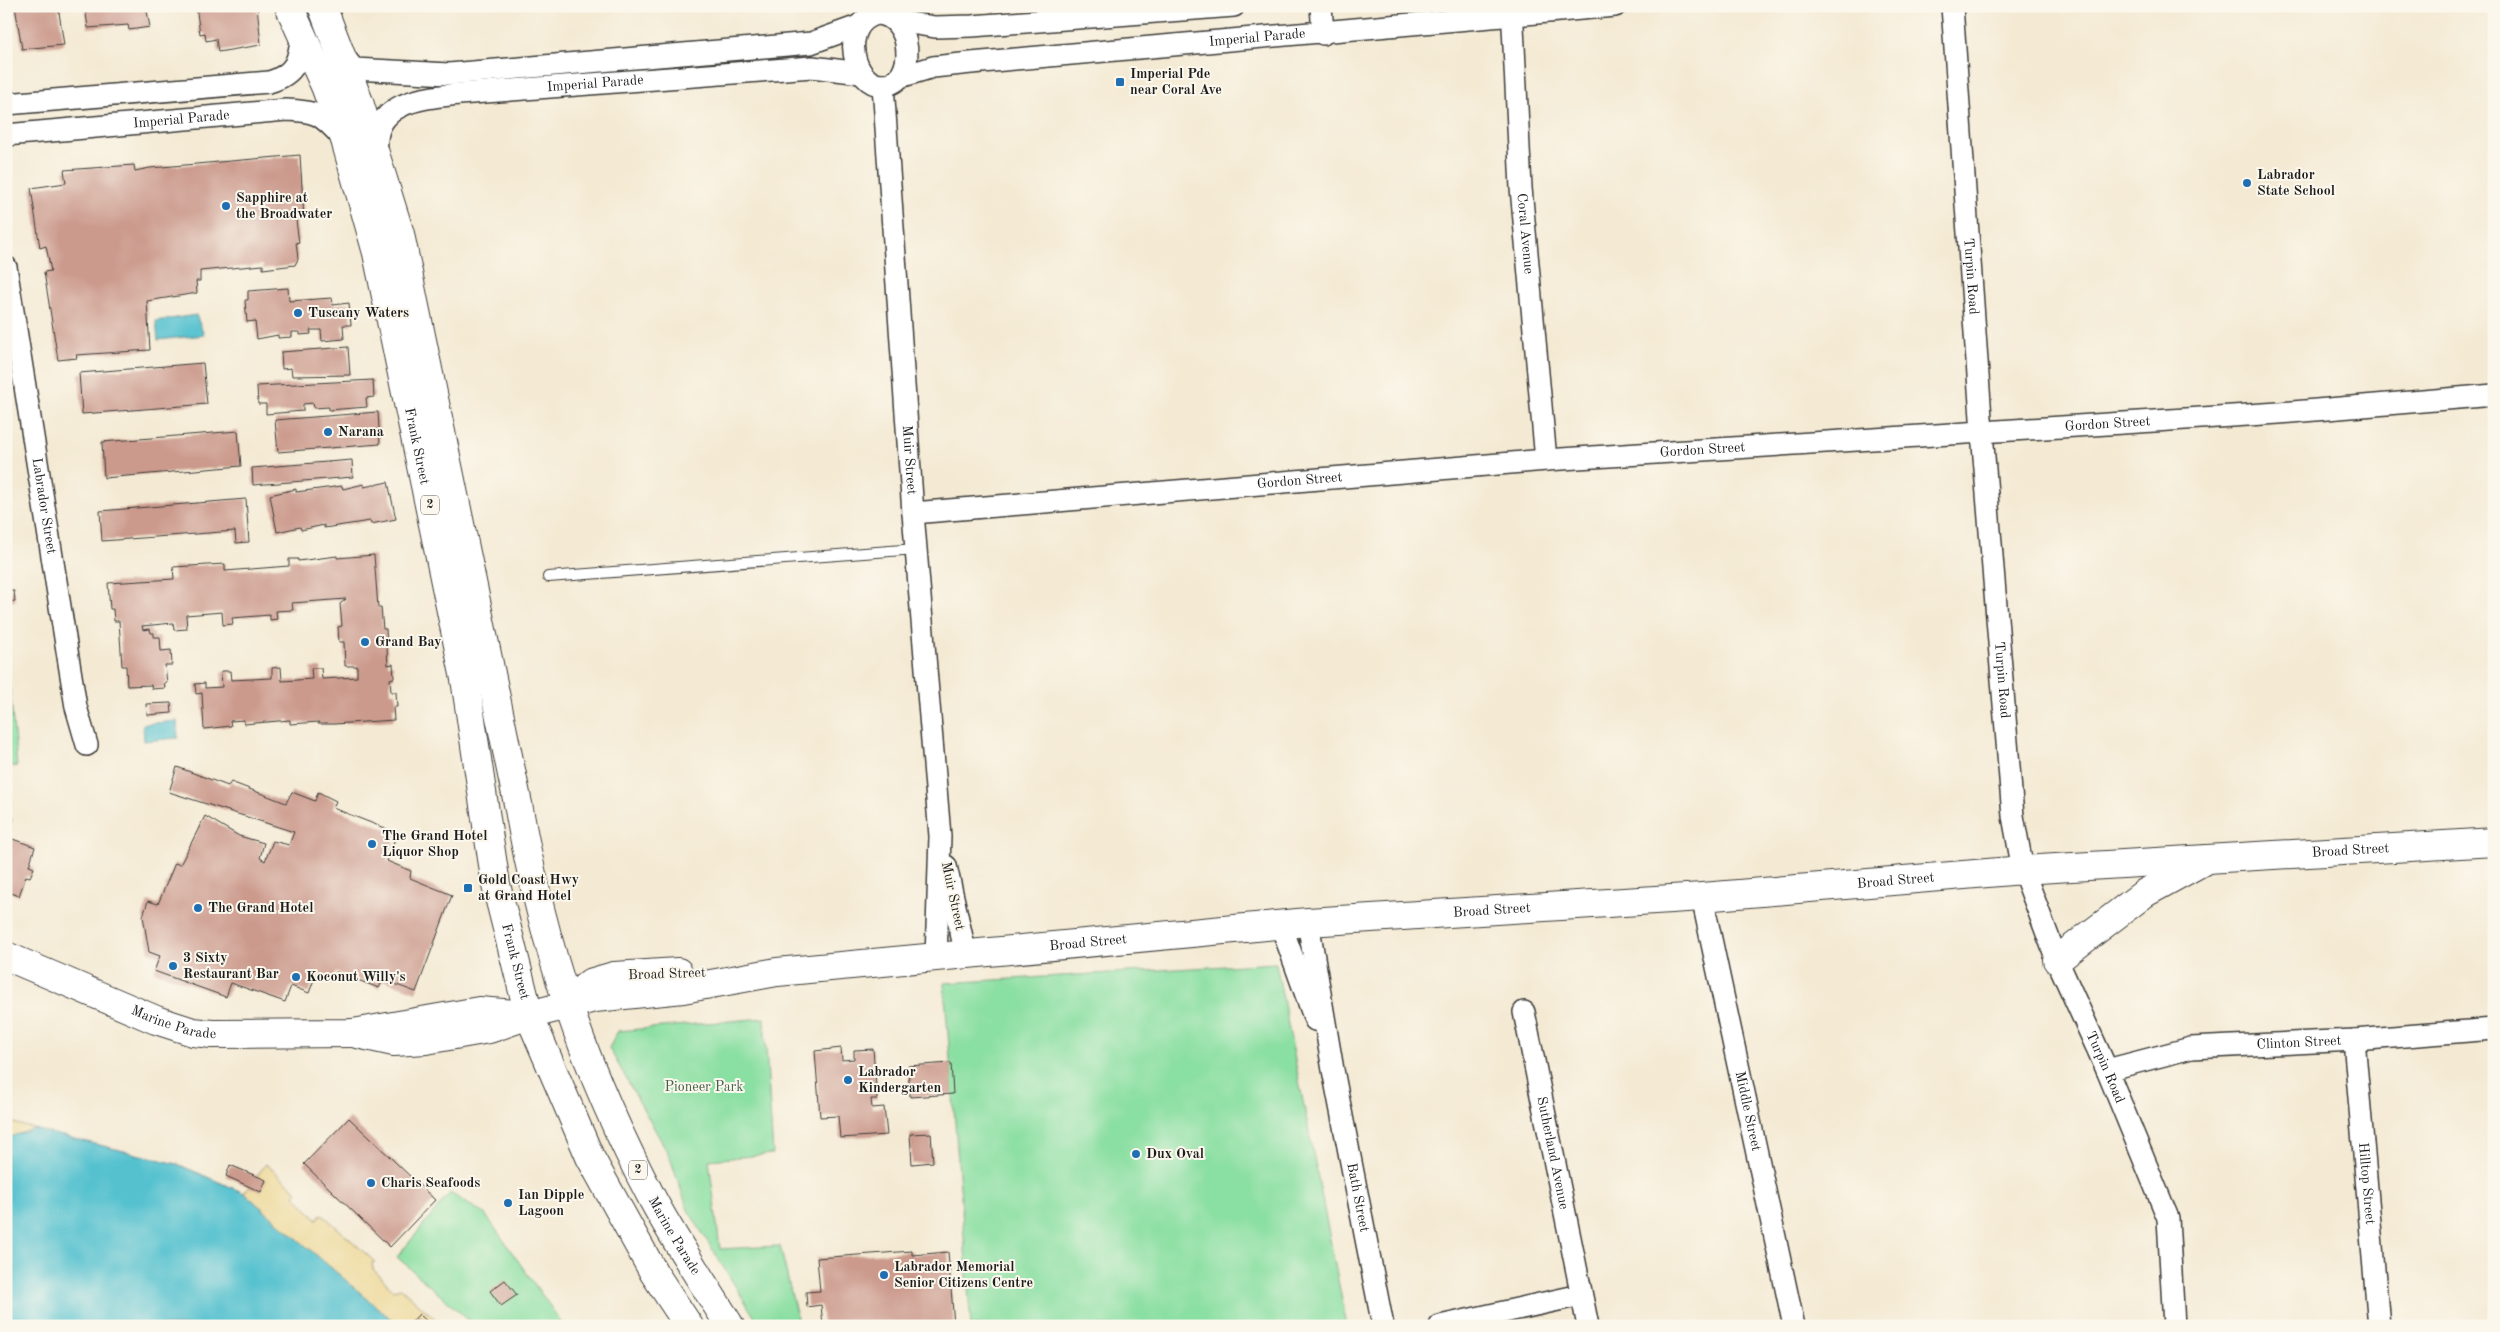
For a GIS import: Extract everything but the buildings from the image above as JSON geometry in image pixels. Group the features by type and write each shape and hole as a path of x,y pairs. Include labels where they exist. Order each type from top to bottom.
{"main road":[{"name":"Frank Street","path":"289,6 302,33 345,140 377,253 466,678 496,884 529,1015"},
{"name":"Frank Street","path":"322,6 341,53 379,164 400,234 530,875 566,1004"},
{"name":"Broad Street","path":"529,1015 566,1004 590,983 614,976 666,972 777,972 1308,922 1702,897 2023,870 2494,842"},
{"name":"Broad Street","path":"2057,960 2145,893 2207,859"},
{"name":"Marine Parade","path":"6,956 156,1020 193,1032 212,1034 353,1033 394,1042 426,1040 489,1029 529,1015"},
{"name":"Marine Parade","path":"566,1004 600,1090 654,1201 730,1326"},
{"name":"2","path":"529,1015 590,1157 649,1265 689,1326"}],"street":[{"path":"897,22 935,27 972,26 1234,6"},
{"path":"1321,6 1323,34"},
{"name":"Imperial Parade","path":"892,81 933,67 971,63 1323,34 1512,11 1616,6"},
{"name":"Turpin Road","path":"1952,6 2007,766 2013,816 2023,870 2057,960 2107,1070 2168,1218 2174,1326"},
{"path":"877,10 897,22 904,35 906,65 892,81 869,81 861,73 854,41 858,26 866,17 877,10"},
{"name":"Coral Avenue","path":"1512,11 1521,188 1546,460"},
{"name":"Imperial Parade","path":"341,53 354,69 449,74 810,43 858,26"},
{"path":"6,104 270,82 285,76 295,65 302,33"},
{"path":"645,58 647,79"},
{"name":"Imperial Parade","path":"379,164 376,137 382,122 394,109 418,99 812,67 861,73"},
{"name":"Muir Street","path":"892,81 913,513 940,836 936,958"},
{"name":"Imperial Parade","path":"6,135 286,110 316,113 326,119 345,140"},
{"name":"Labrador Street","path":"6,267 76,707 87,745"},
{"name":"Gordon Street","path":"913,513 1546,460 2269,414 2494,394"},
{"name":"Muir Street","path":"940,836 966,955"},
{"name":"Middle Street","path":"1702,897 1794,1326"},
{"name":"Bath Street","path":"1308,922 1333,1070 1383,1326"},
{"name":"Bath Street","path":"1280,925 1333,1070"},
{"name":"Sutherland Avenue","path":"1524,1012 1588,1326"},
{"name":"Clinton Street","path":"2107,1070 2191,1048 2354,1040 2494,1029"},
{"name":"Hilltop Street","path":"2354,1040 2378,1326"},
{"path":"1440,1326 1581,1295"}],"lane":[{"path":"548,577 916,549"}],"green space":[{"path":"6,667 8,667 17,766 6,767"},
{"name":"Dux Oval","path":"1276,963 1347,1326 971,1326 944,983"},
{"name":"Pioneer Park","path":"764,1018 773,1154 709,1160 720,1249 780,1246 799,1326 760,1326 688,1210 669,1155 609,1048 618,1031"},
{"path":"450,1193 485,1214 564,1326 475,1326 397,1257"}],"sand":[{"path":"6,1121 93,1145 177,1164 244,1193 97,1202 6,1133"},
{"path":"266,1164 297,1191 294,1195 317,1220 322,1214 375,1262 372,1263 373,1269 393,1290 401,1288 443,1326 399,1326 244,1193"}],"water":[{"path":"196,315 204,335 158,340 156,321"},
{"path":"177,721 178,738 144,741 143,724"},
{"path":"34,1129 177,1164 244,1193 399,1326 6,1326 6,1138"}],"place":[{"name":"Imperial Pde near Coral Ave","path":"1120,82"},
{"name":"Labrador State School","path":"2247,183"},
{"name":"Sapphire at the Broadwater","path":"226,206"},
{"name":"Tuscany Waters","path":"298,313"},
{"name":"Narana","path":"328,432"},
{"name":"Grand Bay","path":"365,642"},
{"name":"The Grand Hotel Liquor Shop","path":"372,844"},
{"name":"Gold Coast Hwy at Grand Hotel","path":"468,888"},
{"name":"The Grand Hotel","path":"198,908"},
{"name":"3 Sixty Restaurant Bar","path":"173,966"},
{"name":"Koconut Willy's","path":"296,977"},
{"name":"Labrador Kindergarten","path":"848,1080"},
{"name":"Dux Oval","path":"1136,1154"},
{"name":"Charis Seafoods","path":"371,1183"},
{"name":"Ian Dipple Lagoon","path":"508,1203"},
{"name":"Labrador Memorial Senior Citizens Centre","path":"884,1275"}]}
